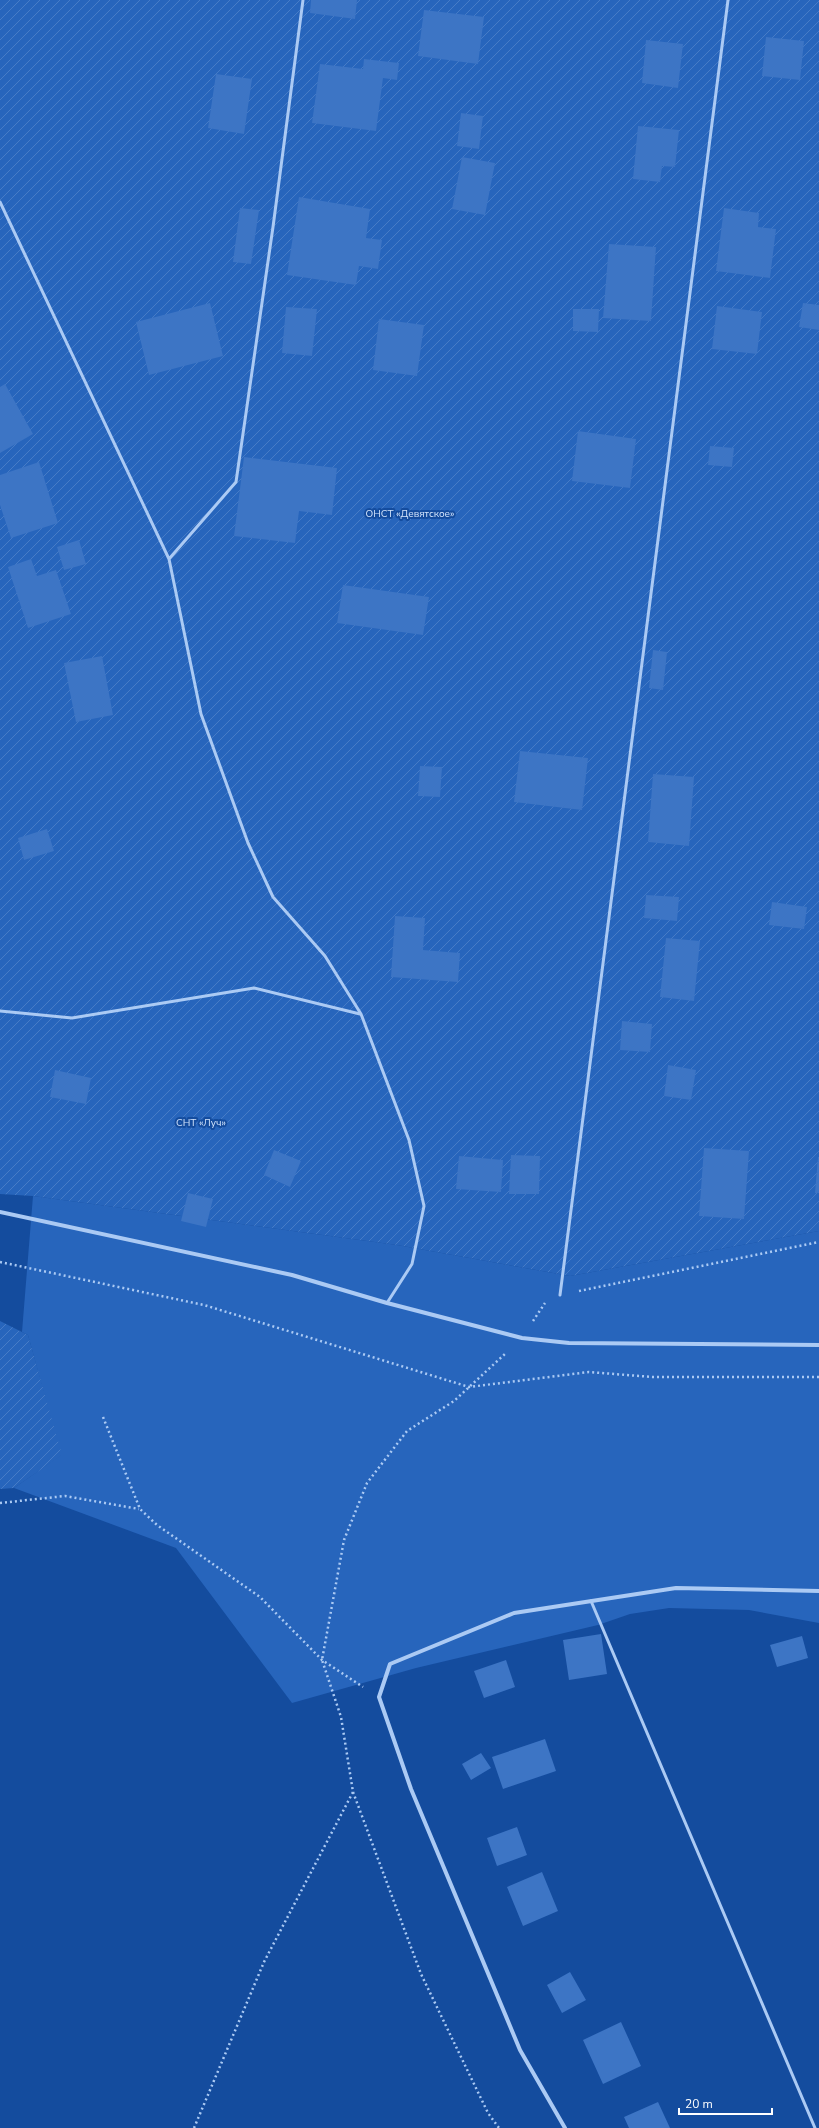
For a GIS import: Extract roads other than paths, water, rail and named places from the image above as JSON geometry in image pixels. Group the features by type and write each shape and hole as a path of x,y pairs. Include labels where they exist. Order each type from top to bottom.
{"street":[{"path":"0,1212 292,1275 387,1303 522,1338 569,1343 819,1345"},
{"path":"565,2128 520,2050 411,1789 379,1697 390,1664 514,1613 676,1588 819,1591"}],"lane":[{"path":"169,559 236,482 274,220 303,0"},
{"path":"560,1295 728,0"},
{"path":"0,202 169,559 201,714 248,843 273,897 325,956 361,1014 409,1140 424,1206 412,1264 387,1303"},
{"path":"0,1011 72,1018 254,988 361,1014"},
{"path":"591,1601 815,2128"}],"park label":[{"name":"ОНСТ «Девятское»","path":"410,514"},
{"name":"СНТ «Луч»","path":"201,1123"}]}
